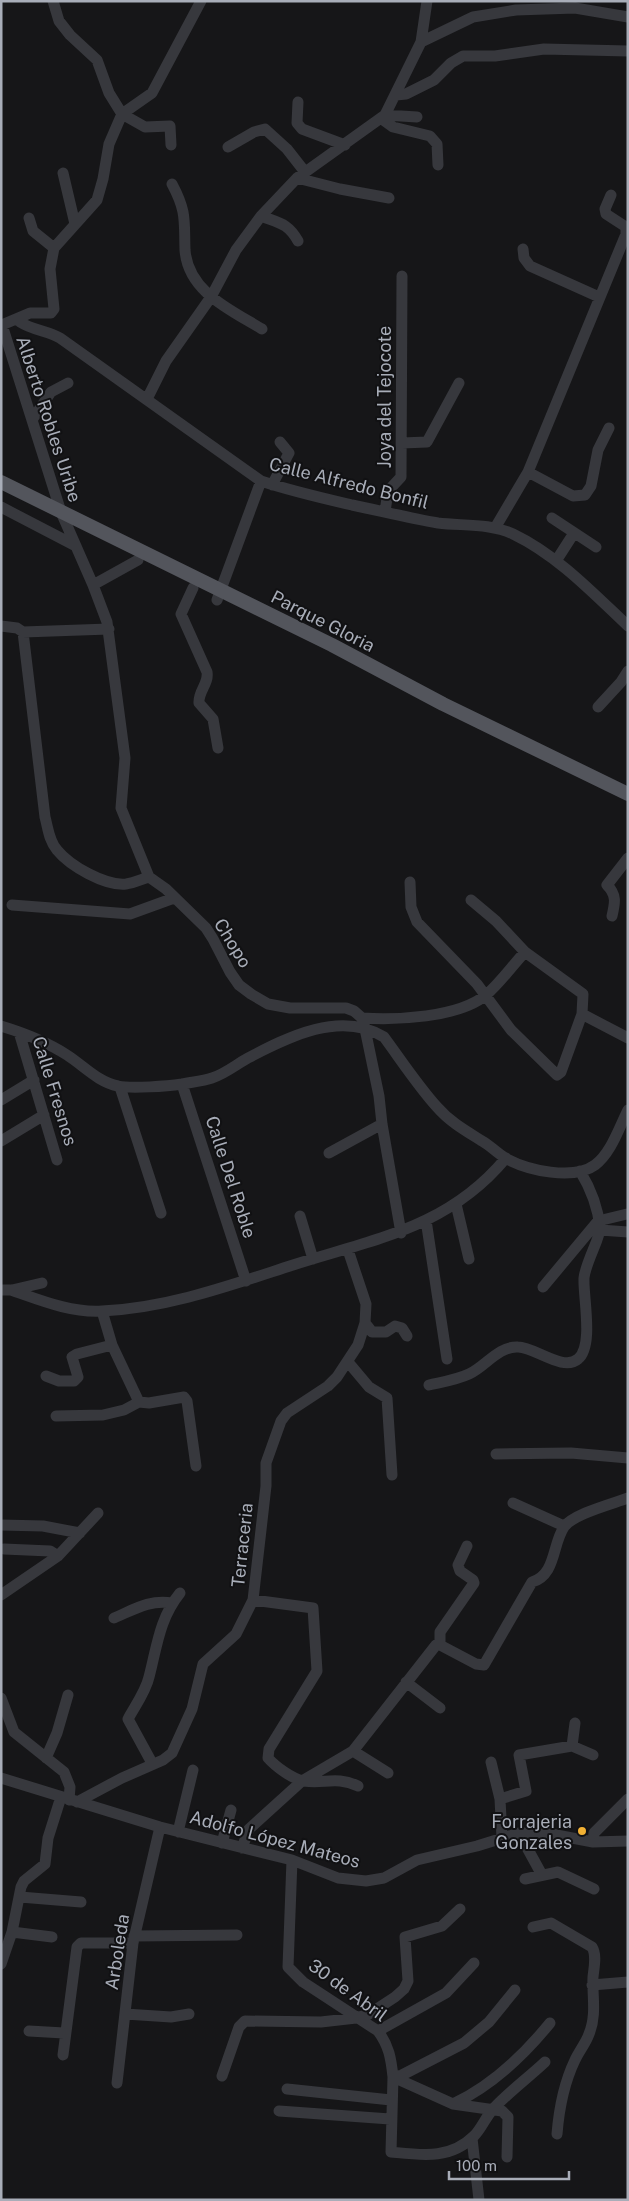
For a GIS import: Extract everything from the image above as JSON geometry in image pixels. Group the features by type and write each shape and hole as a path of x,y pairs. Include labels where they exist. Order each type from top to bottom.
{"main road":[{"name":"Parque Gloria","path":"1,482 138,560 193,588 219,595"},
{"name":"Parque Gloria","path":"1,491 63,517 219,595 328,653 628,802"},
{"name":"Parque Gloria","path":"441,708 628,794"}],"street":[{"path":"53,1 54,11 64,28 97,60 109,92 122,114 145,127 170,126 171,145"},
{"path":"2,325 30,313 51,313 54,309 50,269 54,248 97,200 101,190 109,144 122,114 152,93 201,1"},
{"path":"147,398 166,361 211,297 236,250 261,216 301,175 384,117 421,42 427,1"},
{"path":"421,42 473,17 516,10 576,5 628,17"},
{"path":"396,96 406,94 434,80 451,63 463,56 495,56 544,49 628,52"},
{"path":"298,102 297,123 302,129 345,145"},
{"path":"384,117 417,117"},
{"path":"384,117 393,127 430,136 437,144 438,166"},
{"path":"228,147 254,132 265,129 286,149 301,175 340,189 389,198"},
{"path":"63,173 75,224"},
{"path":"172,184 181,200 185,215 185,250 190,272 211,297 262,329"},
{"path":"495,528 528,472 626,234 626,227 606,214 605,209 611,195"},
{"path":"261,216 285,225 291,230 298,241"},
{"path":"29,218 34,231 54,248"},
{"path":"523,249 524,258 530,266 599,297"},
{"name":"Joya del Tejocote","path":"385,512 388,491 401,477 402,276"},
{"name":"Calle Alfredo Bonfil","path":"19,318 20,322 25,326 42,330 60,338 147,398 261,481 385,512 438,523 495,528 513,534 556,561 595,594 628,626"},
{"name":"Alberto Robles Uribe","path":"2,325 63,517 94,585 109,629"},
{"path":"32,420 50,392 68,383"},
{"path":"402,443 427,442 459,383"},
{"path":"528,472 574,496 585,495 591,486 593,466 598,450 609,428"},
{"path":"272,485 288,453 280,442"},
{"path":"219,595 261,481"},
{"path":"1,508 76,546"},
{"path":"552,518 596,547"},
{"path":"556,561 574,533"},
{"path":"94,585 138,560"},
{"path":"193,588 182,614 207,672 207,683 201,692 199,703 213,719 218,748"},
{"path":"1,626 17,628 24,632 109,629 125,758 120,808 149,877 127,884 113,884 100,879 67,859 56,849 49,836 45,817 24,632"},
{"path":"598,707 621,682 628,671"},
{"path":"612,916 616,900 612,890 607,885 628,858"},
{"name":"Chopo","path":"149,877 166,888 206,928 239,985 268,1004 290,1008 346,1008 354,1011 362,1018 389,1020 414,1018 468,1004 485,995 525,952"},
{"path":"410,882 411,907 418,922 485,995 511,1030 557,1076 562,1072 582,1014 583,994 525,952 496,921 471,900"},
{"path":"12,905 130,914 174,898"},
{"path":"582,1014 628,1038"},
{"path":"362,1018 379,1096 401,1233"},
{"path":"1,1026 19,1032 66,1054 104,1082 120,1087 182,1084 213,1078 287,1039 331,1026 348,1026 375,1032 384,1037 437,1107 454,1124 485,1142 506,1158 531,1170 555,1172 580,1171 594,1165 607,1152 628,1110"},
{"name":"Calle Fresnos","path":"19,1032 57,1160"},
{"path":"1,1100 34,1080"},
{"name":"Calle Del Roble","path":"182,1084 246,1280"},
{"path":"120,1087 161,1213"},
{"path":"1,1141 44,1115"},
{"path":"329,1153 382,1124"},
{"path":"6,1290 74,1310 102,1311 171,1302 401,1233 456,1204 494,1173 506,1158"},
{"path":"429,1385 469,1374 505,1349 518,1347 566,1364 576,1361 583,1349 586,1334 584,1277 599,1225 596,1203 591,1188 580,1171"},
{"path":"456,1204 469,1259"},
{"path":"543,1287 599,1225 627,1214"},
{"path":"300,1216 313,1259"},
{"path":"426,1220 447,1360"},
{"path":"599,1225 628,1232"},
{"name":"Terraceria","path":"69,1800 163,1760 172,1753 192,1709 203,1664 236,1634 253,1600 266,1486 266,1463 282,1421 287,1413 328,1386 348,1362 358,1345 365,1322 366,1304 348,1250"},
{"path":"6,1290 42,1283"},
{"path":"102,1311 112,1344 139,1402"},
{"path":"365,1322 372,1332 386,1332 395,1326 402,1328 407,1336"},
{"path":"46,1376 59,1381 74,1381 78,1377 72,1358 77,1354 112,1344"},
{"path":"348,1362 370,1387 387,1398 392,1475"},
{"path":"56,1416 103,1415 124,1410 139,1402 149,1403 184,1397 187,1401 196,1466"},
{"path":"496,1454 570,1453 628,1458"},
{"path":"242,1848 249,1829 302,1781 353,1751 432,1648 440,1645 476,1664 484,1665 532,1582 541,1579 547,1572 564,1526 577,1517 628,1498"},
{"path":"513,1503 564,1526"},
{"path":"1,1595 58,1556 98,1512"},
{"path":"1,1525 43,1526 80,1533"},
{"path":"440,1645 440,1632 474,1583 474,1580 460,1570 458,1566 467,1546"},
{"path":"4,1549 50,1552 58,1556"},
{"path":"152,1764 128,1719 149,1679 160,1628 172,1603 180,1594"},
{"path":"253,1600 314,1608 317,1671 269,1748 268,1758 273,1764 302,1781 345,1780 358,1786"},
{"path":"114,1618 149,1603 161,1601 172,1603"},
{"path":"406,1682 440,1708"},
{"path":"46,1758 57,1733 68,1695"},
{"path":"1,1698 14,1732 64,1772 70,1787 69,1800 48,1838 45,1864 24,1881 21,1887 12,1932 1,1964"},
{"path":"572,1746 576,1722"},
{"path":"500,1799 526,1791 519,1755 572,1746 593,1755"},
{"path":"353,1751 388,1773"},
{"path":"491,1762 500,1799 502,1838"},
{"path":"178,1832 193,1770"},
{"name":"Adolfo López Mateos","path":"1,1778 160,1827 292,1860 338,1878 366,1881 384,1878 418,1860 519,1833 546,1833 593,1842 628,1842"},
{"path":"593,1842 594,1833 628,1799"},
{"path":"222,1843 231,1810"},
{"name":"Arboleda","path":"117,2083 134,1939 160,1827"},
{"path":"519,1833 542,1875"},
{"name":"30 de Abril","path":"292,1860 288,1967 303,1982 378,2031 387,2042 393,2077 390,2152 418,2155 449,2153 472,2138"},
{"path":"525,1879 558,1872 594,1889"},
{"path":"20,1897 81,1902"},
{"path":"222,2076 240,2027 245,2021 321,2022 356,2018 369,2014 395,1997 404,1989 408,1982 405,1937 442,1926 460,1909"},
{"path":"533,1927 552,1923 592,1947 595,1952 592,1985 594,2007 590,2033 574,2061 559,2112 556,2134"},
{"path":"12,1932 52,1937"},
{"path":"63,2054 64,2033 78,1947 81,1943 237,1935"},
{"path":"378,2031 446,1993 474,1963"},
{"path":"592,1985 628,1982"},
{"path":"393,2077 402,2075 464,2043 489,2022 515,1990"},
{"path":"125,2014 171,2017 189,2014"},
{"path":"453,2104 490,2081 535,2041 550,2023"},
{"path":"29,2032 64,2033"},
{"path":"479,2200 472,2138 485,2123 493,2109 545,2062"},
{"path":"393,2077 453,2104 502,2111 508,2117 507,2157"},
{"path":"287,2089 391,2100"},
{"path":"278,2111 390,2119"}],"place":[{"name":"Forrajeria Gonzales","path":"582,1831"}]}
